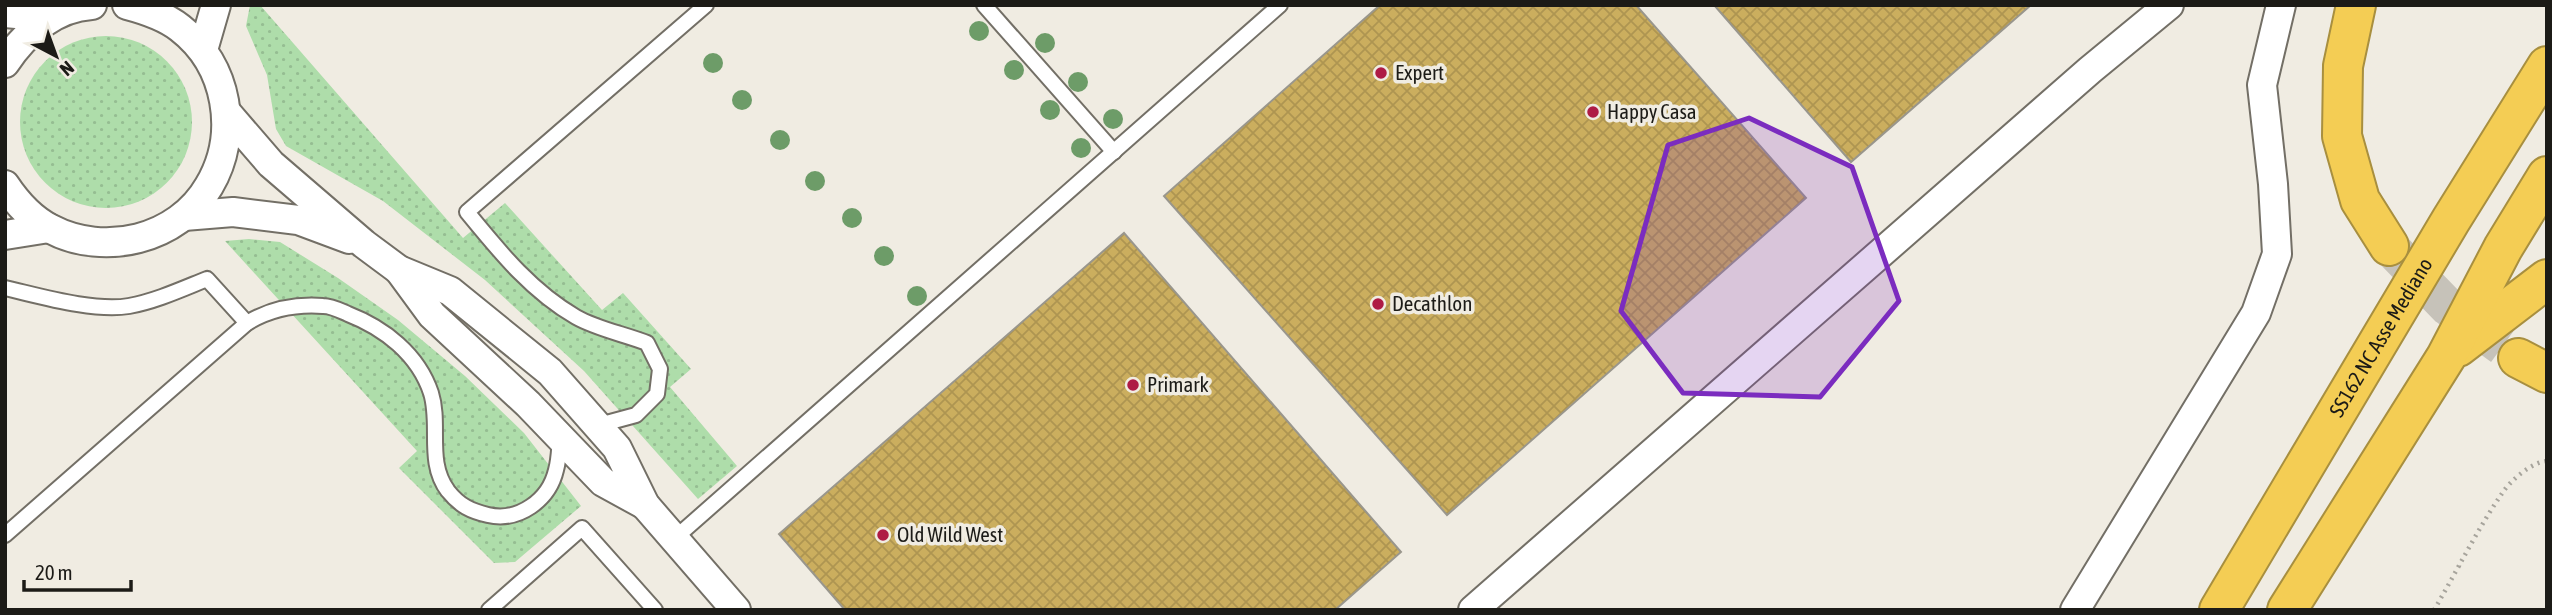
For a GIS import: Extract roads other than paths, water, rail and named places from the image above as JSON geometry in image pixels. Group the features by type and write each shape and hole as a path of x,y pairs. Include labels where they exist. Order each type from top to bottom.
{"highway":[{"path":"2356,5 2343,66 2342,136 2360,200 2389,246"},
{"name":"SS162 NC Asse Mediano","path":"2219,610 2451,220 2547,66"},
{"path":"2287,610 2446,357 2504,248 2547,176"},
{"path":"2446,357 2547,279"}],"street":[{"path":"5,13 51,17 92,5"},
{"path":"5,185 20,206 49,228 75,239 104,243 133,241 160,231 184,216 209,187 224,151 227,113 219,80 203,50 180,27 152,12 127,5"},
{"path":"203,50 216,5"},
{"path":"1473,610 2080,79 2169,5"},
{"path":"2075,610 2256,313 2277,254 2262,85 2281,5"},
{"path":"5,62 20,41 51,17"},
{"path":"227,113 271,164 364,244 399,270 450,291 550,372 617,448 645,505 736,610"},
{"path":"184,216 233,212 298,220 364,244"},
{"path":"5,235 49,228"},
{"path":"399,270 432,315 528,404 603,482 645,505"}],"lane":[{"path":"599,425 636,415 657,394 660,369 647,342 577,318 529,284 467,212 706,5"},
{"path":"984,5 1114,152"},
{"path":"674,539 1280,5"},
{"path":"5,288 86,305 128,307 175,293 206,279 247,323"},
{"path":"5,535 247,323 261,314 287,307 326,306 365,321 392,337 415,362 431,394 436,465 447,490 466,509 493,516 518,515 539,500 556,472 560,436"},
{"path":"489,610 582,528 655,610"}],"tunnel":[{"path":"2389,246 2448,307 2518,358"}],"place":[{"name":"Expert","path":"1381,73"},
{"name":"Happy Casa","path":"1593,112"},
{"name":"Decathlon","path":"1378,304"},
{"name":"Primark","path":"1133,385"},
{"name":"Old Wild West","path":"883,535"}]}
